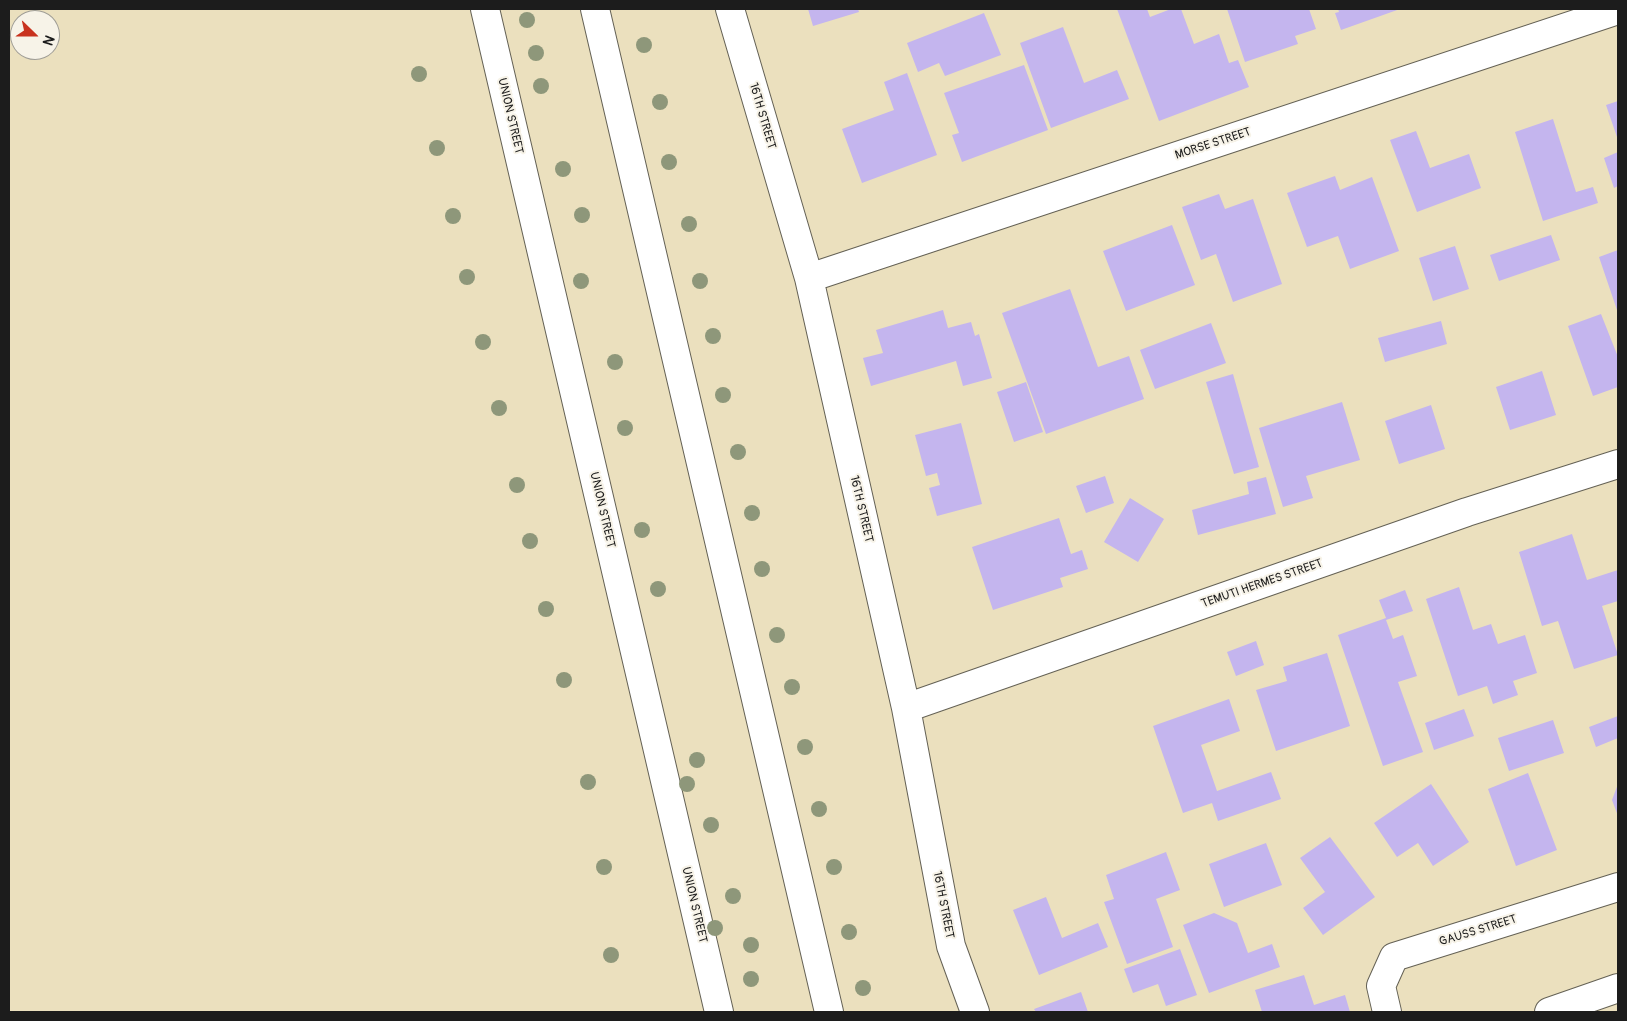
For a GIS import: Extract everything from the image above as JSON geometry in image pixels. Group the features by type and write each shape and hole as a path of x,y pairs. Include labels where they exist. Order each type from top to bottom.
{"street":[{"name":"UNION STREET","path":"485,9 719,1012"},
{"path":"595,9 829,1012"},
{"name":"16TH STREET","path":"730,9 809,278 906,708 951,946 974,1012"},
{"name":"MORSE STREET","path":"809,278 1618,10"},
{"name":"TEMUTI HERMES STREET","path":"906,708 1467,512 1618,464"},
{"name":"GAUSS STREET","path":"1387,1012 1381,986 1394,957 1618,887"},
{"path":"1549,1012 1618,988"}],"building":[{"path":"808,9 858,9 859,12 813,26"},
{"path":"1117,9 1147,9 1150,17 1171,9 1181,9 1194,44 1219,34 1229,63 1238,60 1249,87 1159,121"},
{"path":"1227,9 1309,9 1316,29 1295,36 1298,44 1245,62"},
{"path":"1338,9 1400,9 1341,30 1335,13 1339,12"},
{"path":"984,13 1001,55 945,76 939,63 918,72 907,43"},
{"path":"1063,27 1084,83 1117,70 1129,99 1051,128 1020,43"},
{"path":"1024,65 1048,130 962,162 952,135 959,133 944,93"},
{"path":"907,73 937,155 862,183 842,129 894,110 884,82"},
{"path":"1618,101 1618,140 1606,105"},
{"path":"1553,119 1576,192 1593,187 1598,203 1543,221 1515,132"},
{"path":"1416,131 1430,168 1469,154 1481,188 1417,212 1390,140"},
{"path":"1618,152 1618,186 1614,188 1604,158"},
{"path":"1335,176 1340,190 1372,177 1399,251 1350,269 1338,236 1307,247 1287,193"},
{"path":"1219,194 1225,209 1253,199 1282,284 1233,302 1216,254 1201,260 1182,207"},
{"path":"1172,225 1195,285 1126,311 1103,251"},
{"path":"1551,235 1560,260 1499,281 1490,255"},
{"path":"1455,246 1469,289 1433,301 1419,258"},
{"path":"1618,250 1618,313 1599,257"},
{"path":"1070,289 1098,367 1129,356 1144,399 1046,434 1002,313"},
{"path":"943,310 948,328 971,322 975,336 979,334 992,378 963,386 956,361 871,386 863,358 883,353 876,330"},
{"path":"1601,314 1618,357 1618,387 1593,396 1568,326"},
{"path":"1441,321 1447,344 1385,362 1378,338"},
{"path":"1211,323 1226,363 1155,389 1140,350"},
{"path":"1542,371 1556,415 1510,430 1496,387"},
{"path":"1233,374 1259,467 1234,474 1206,382"},
{"path":"1026,382 1043,432 1014,442 997,392"},
{"path":"1342,402 1360,460 1306,476 1313,498 1283,507 1259,428"},
{"path":"1431,405 1445,449 1399,464 1385,421"},
{"path":"961,423 982,504 937,516 929,488 940,485 937,473 926,476 915,435"},
{"path":"1105,476 1114,503 1086,513 1076,486"},
{"path":"1266,477 1276,514 1198,535 1192,510 1249,494 1247,482"},
{"path":"1130,498 1164,519 1138,562 1104,542"},
{"path":"1059,518 1071,554 1082,550 1088,569 1060,578 1063,587 993,610 972,547"},
{"path":"1572,534 1587,580 1618,570 1618,601 1602,606 1618,655 1574,669 1558,621 1542,626 1519,552"},
{"path":"1459,587 1473,630 1491,624 1498,644 1525,635 1537,673 1513,681 1518,695 1493,704 1487,686 1458,696 1426,599"},
{"path":"1405,590 1413,611 1386,620 1393,639 1403,635 1417,676 1398,682 1423,752 1383,766 1338,635 1386,618 1379,600"},
{"path":"1256,641 1264,665 1236,676 1227,652"},
{"path":"1327,653 1350,726 1276,751 1256,690 1287,681 1283,667"},
{"path":"1229,699 1240,731 1201,745 1217,791 1271,772 1281,799 1218,821 1212,803 1183,813 1153,726"},
{"path":"1464,709 1474,736 1434,750 1425,723"},
{"path":"1618,716 1618,738 1596,747 1589,727"},
{"path":"1553,720 1564,753 1509,771 1498,738"},
{"path":"1528,773 1557,850 1516,866 1488,789"},
{"path":"1431,784 1469,842 1433,866 1418,843 1397,857 1374,823"},
{"path":"1618,784 1618,816 1612,800"},
{"path":"1330,837 1375,897 1323,935 1303,908 1325,892 1300,858"},
{"path":"1266,843 1282,885 1224,907 1209,864"},
{"path":"1166,852 1180,890 1156,899 1173,947 1127,964 1104,902 1114,899 1106,875"},
{"path":"1046,897 1062,938 1098,923 1108,947 1039,975 1013,910"},
{"path":"1214,913 1237,923 1248,953 1272,944 1280,967 1209,993 1183,925"},
{"path":"1180,949 1197,995 1166,1006 1158,984 1133,993 1124,969"},
{"path":"1304,975 1314,1005 1345,995 1350,1012 1262,1012 1255,990"},
{"path":"1081,992 1088,1012 1036,1012 1034,1009"}]}
